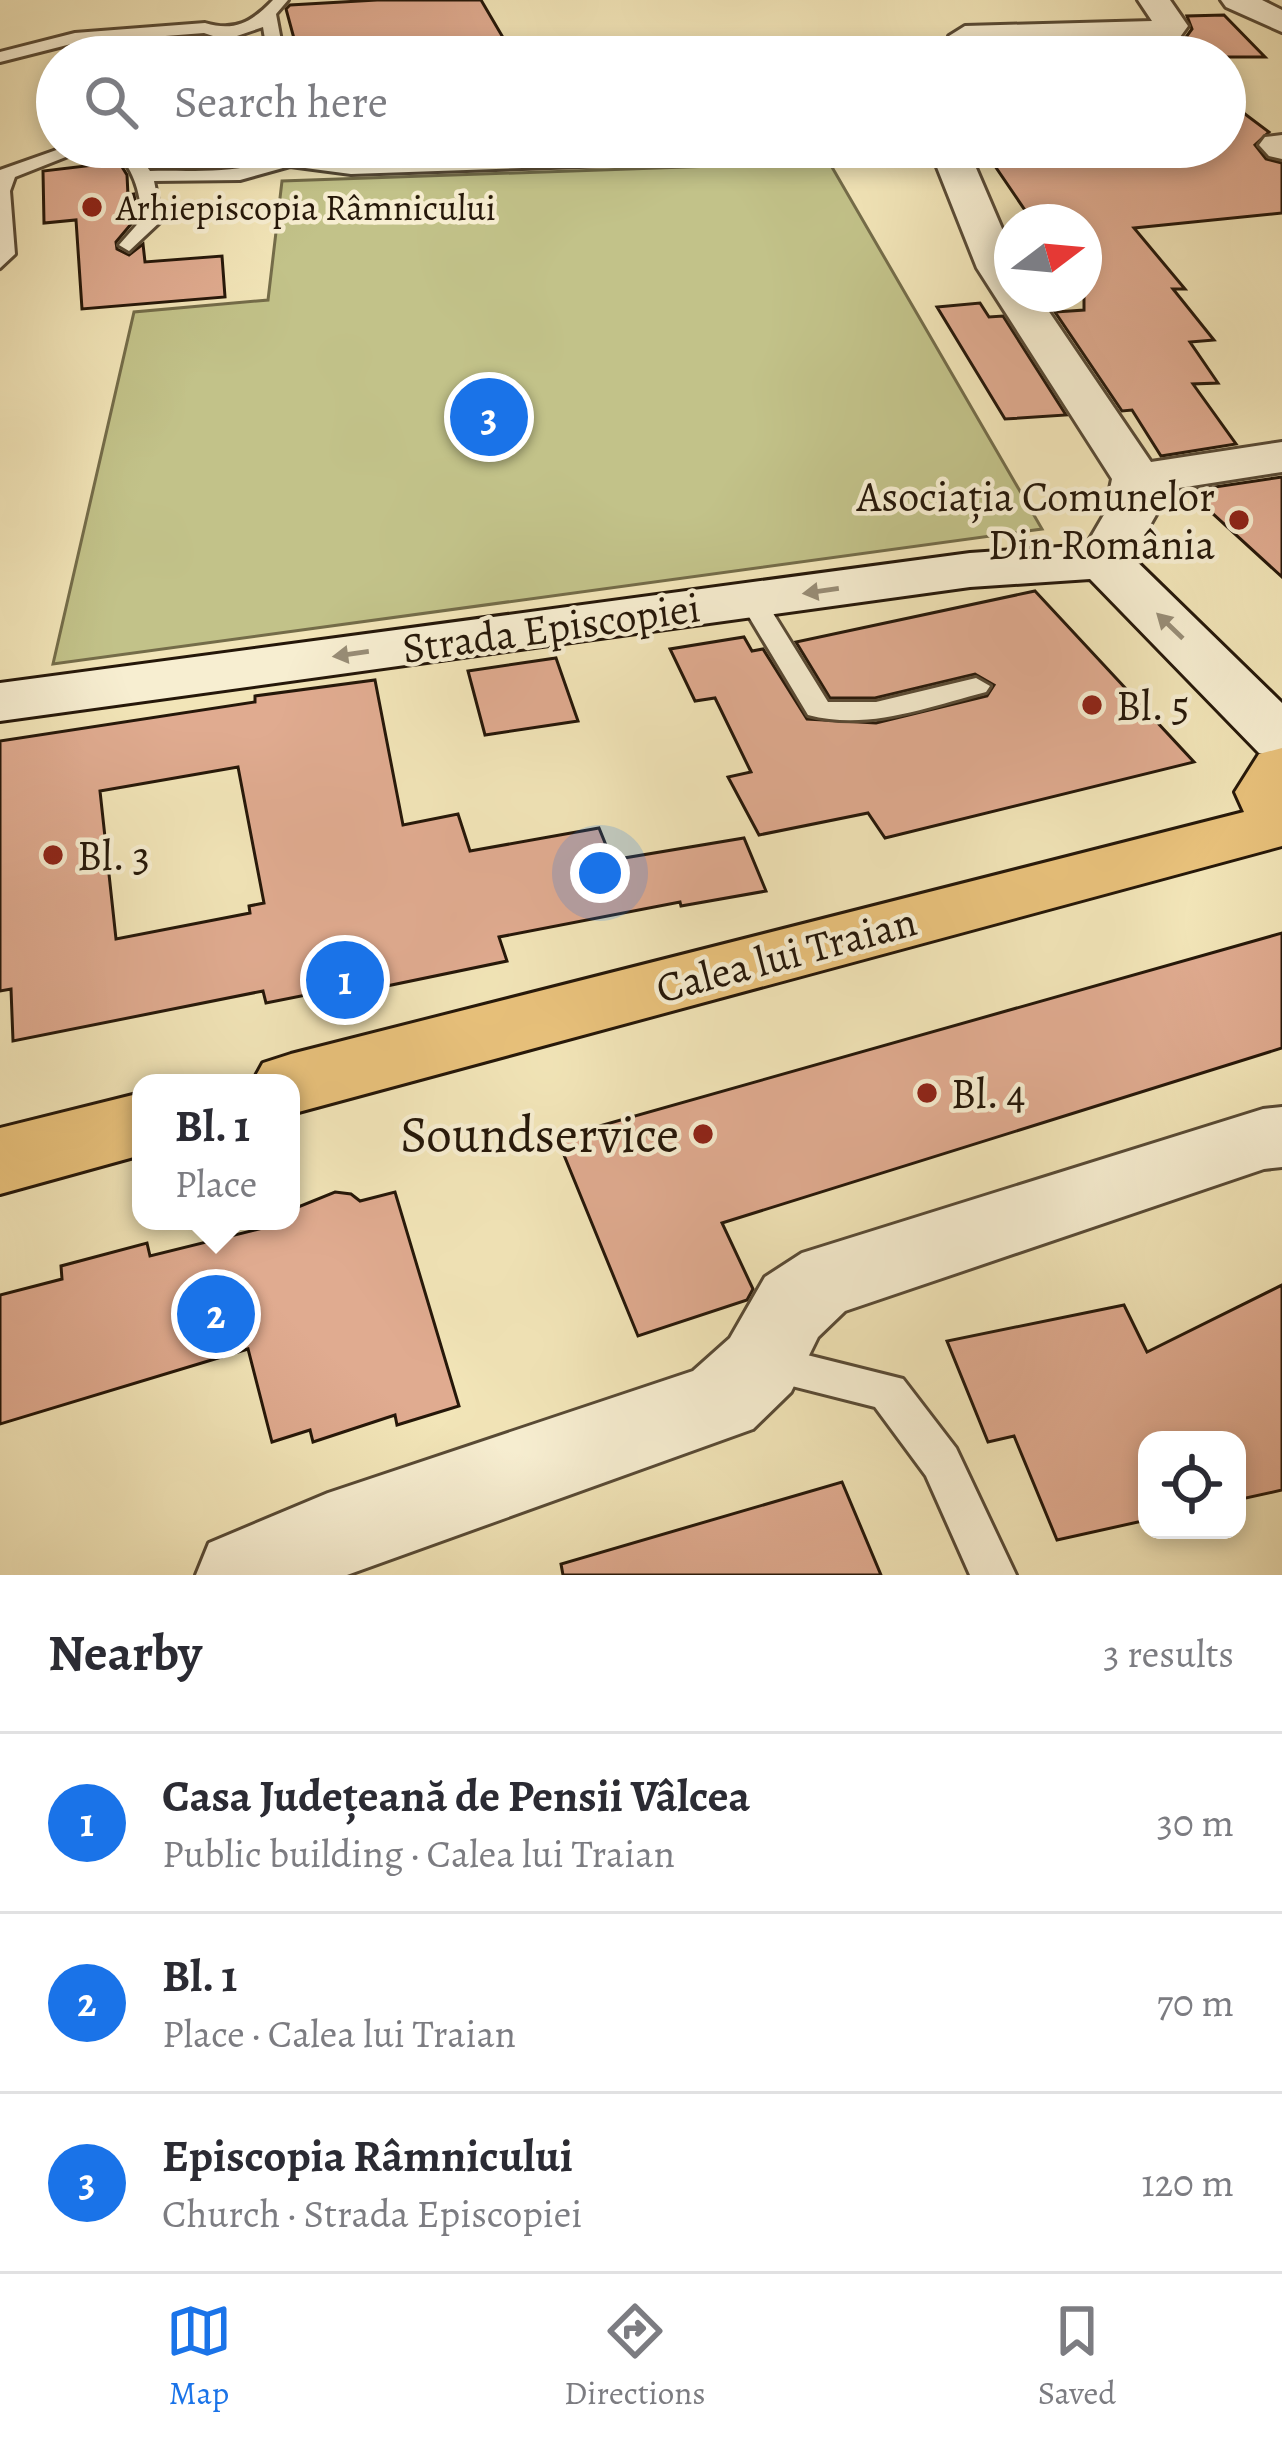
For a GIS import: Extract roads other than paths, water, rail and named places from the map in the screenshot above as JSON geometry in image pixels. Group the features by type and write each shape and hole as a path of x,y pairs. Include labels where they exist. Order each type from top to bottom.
{"main road":[{"name":"Calea lui Traian","path":"300,1082 1282,823 1268,792 1282,769"},
{"path":"0,1161 132,1126"}],"street":[{"path":"959,34 1169,30 1172,26 1154,0"},
{"path":"1237,0 1282,22"},
{"path":"957,168 994,258"},
{"path":"1027,312 1137,479 1131,513 1104,561 1255,694 1282,739"},
{"path":"1137,479 1282,457"},
{"name":"Strada Episcopiei","path":"0,702 970,570 1104,561"},
{"path":"243,1575 328,1537 722,1401 763,1363 783,1315 805,1290 831,1278 1263,1138 1282,1138"}],"lane":[{"path":"135,36 179,28 206,28 225,35 248,30 281,0"},
{"path":"269,15 272,36"},
{"path":"0,57 36,52"},
{"path":"0,262 5,254 3,176 36,164"},
{"path":"129,245 152,220 151,196 137,168"},
{"path":"141,176 221,175 266,168"},
{"path":"338,168 380,168"},
{"path":"752,600 818,709 856,713 976,686"},
{"path":"763,1363 888,1391 941,1462 993,1575"}],"place":[{"name":"Arhiepiscopia Râmnicului","path":"92,207"},
{"name":"Episcopia Râmnicului","path":"489,417"},
{"name":"Asociația Comunelor Din România","path":"1239,520"},
{"name":"Bl. 5","path":"1092,705"},
{"name":"Bl. 3","path":"53,855"},
{"name":"Casa Județeană de Pensii Vâlcea","path":"345,980"},
{"name":"Bl. 4","path":"927,1093"},
{"name":"Soundservice","path":"703,1134"},
{"name":"Bl. 1","path":"216,1314"}]}
